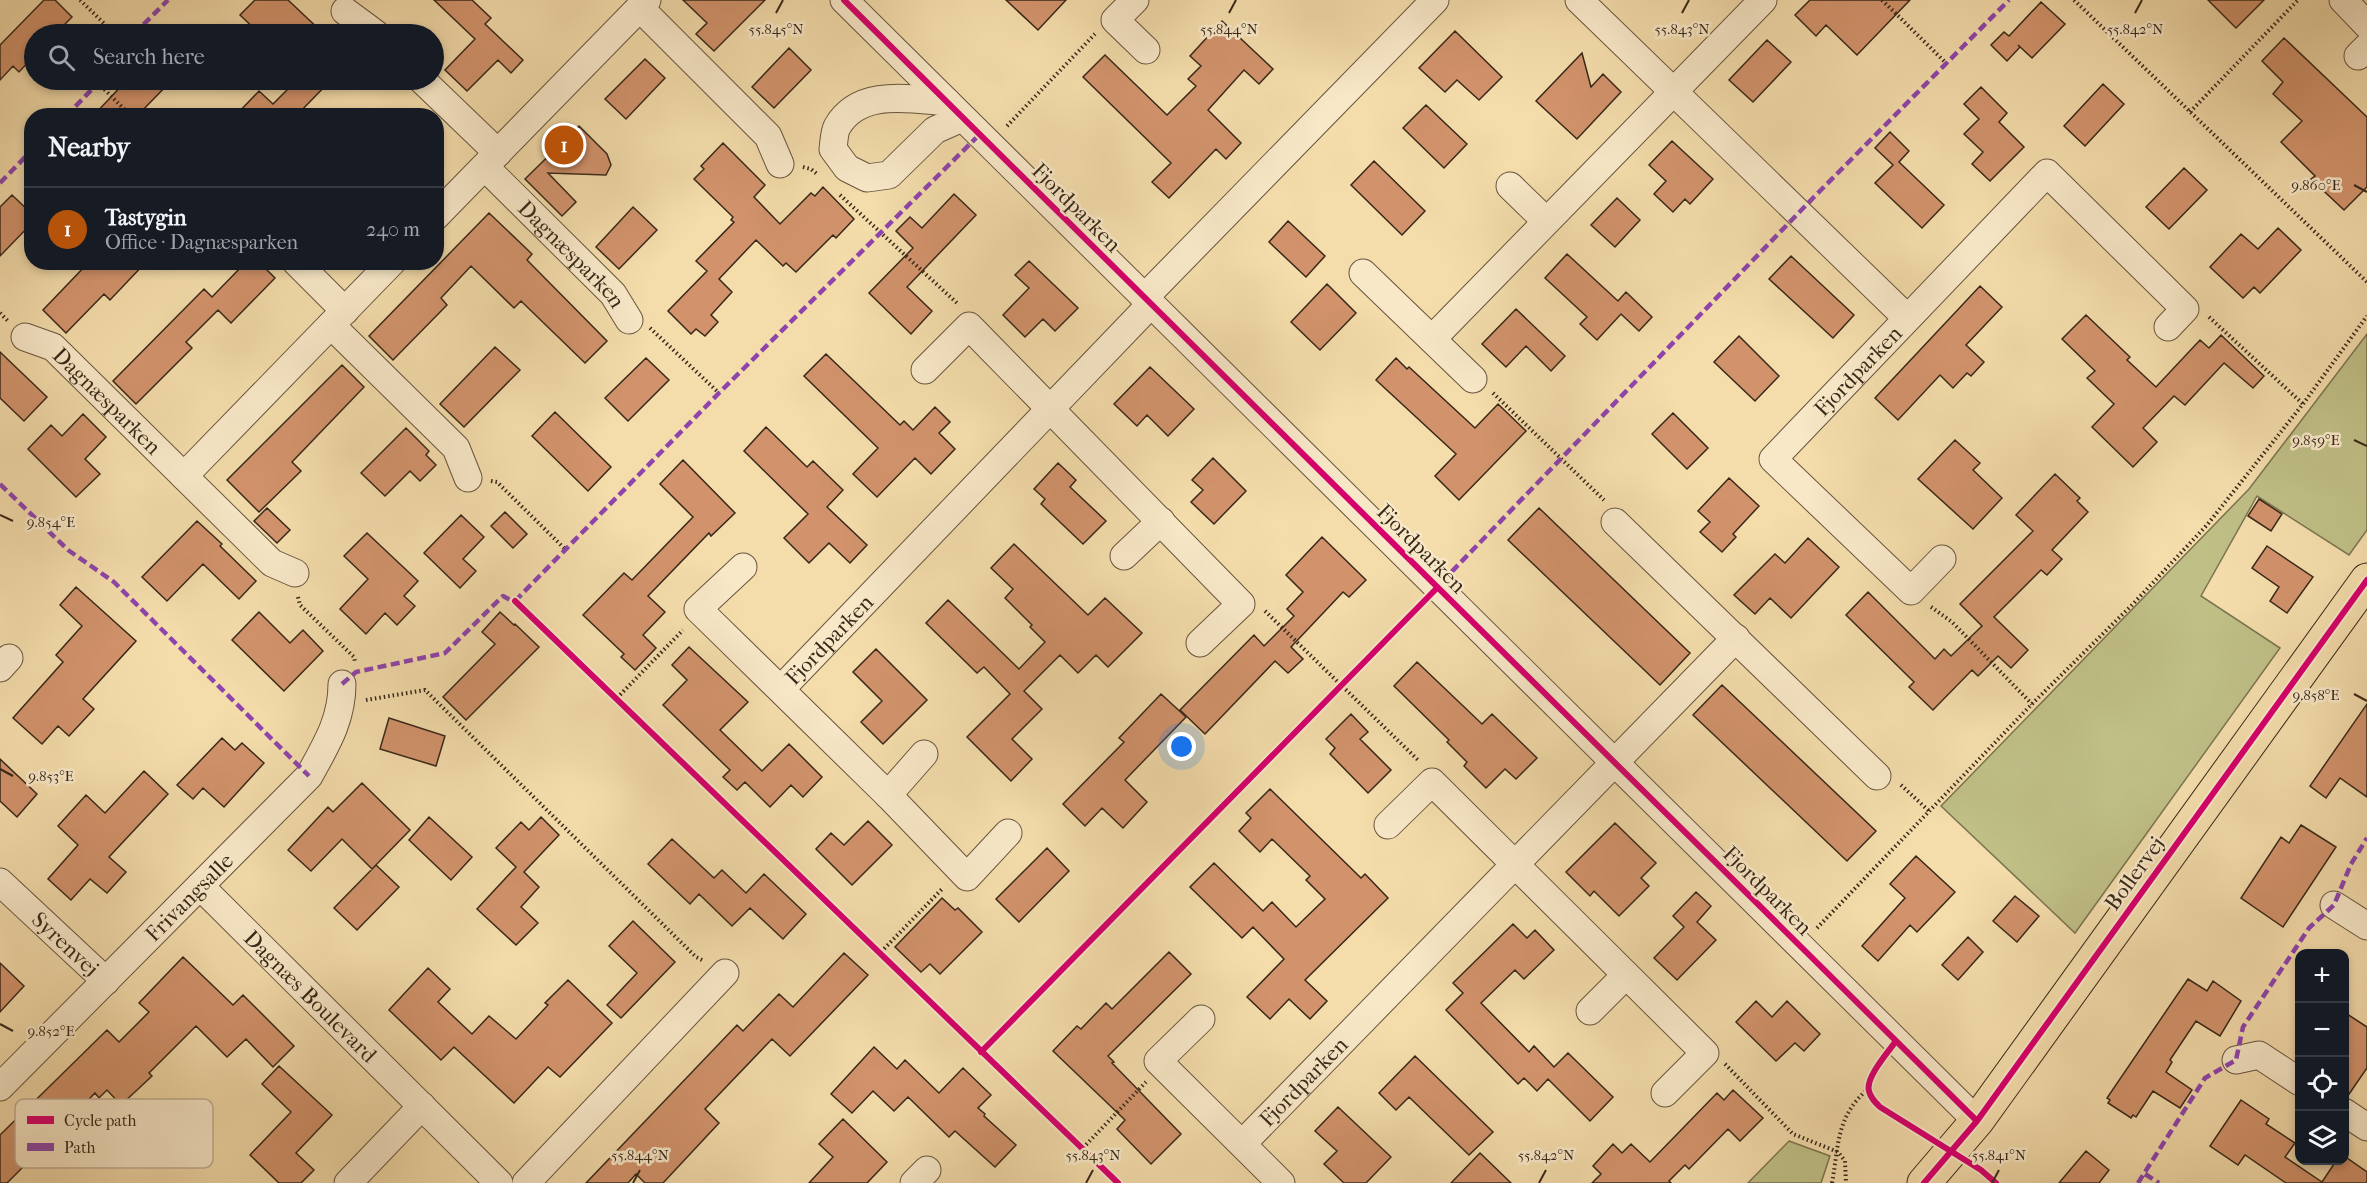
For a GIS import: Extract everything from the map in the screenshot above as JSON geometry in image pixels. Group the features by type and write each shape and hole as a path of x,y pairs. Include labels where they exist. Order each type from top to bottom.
{"main road":[{"name":"Bollervej","path":"1924,1183 1977,1121 2367,580"}],"street":[{"name":"Fjordparken","path":"844,0 1977,1121"},
{"path":"1135,0 1116,21 1146,50"},
{"name":"Fjordparken","path":"781,689 1052,408 1147,302 1436,0"},
{"name":"Fjordparken","path":"1578,0 1907,318"},
{"path":"1432,339 1763,0"},
{"path":"2343,0 2367,25"},
{"path":"444,208 643,4 768,136 780,164"},
{"path":"345,11 363,24"},
{"name":"Dagnæsparken","path":"431,90 613,294 629,320"},
{"name":"Fjordparken","path":"1911,591 1773,459 2047,173 2176,318"},
{"path":"1510,186 1546,221"},
{"path":"302,270 338,318 456,448 468,478"},
{"path":"184,476 384,270"},
{"path":"1363,273 1473,379"},
{"path":"924,370 969,326 1052,408 1241,604 1200,644"},
{"name":"Dagnæsparken","path":"26,337 53,347 272,563 295,573"},
{"path":"1124,556 1161,521"},
{"path":"1615,522 1877,776"},
{"path":"1911,591 1942,559"},
{"path":"698,609 743,567"},
{"name":"Fjordparken","path":"698,609 888,795 967,877"},
{"name":"Fjordparken","path":"1243,1143 1736,638"},
{"name":"Frivangsalle","path":"0,1087 309,776 329,740 347,686"},
{"path":"888,795 924,754"},
{"path":"1388,825 1432,782 1705,1053 1665,1093"},
{"path":"967,877 1008,833"},
{"name":"Syrenvej","path":"0,882 106,981"},
{"name":"Dagnæs Boulevard","path":"200,886 499,1183"},
{"path":"2334,905 2367,927"},
{"path":"526,1183 725,973"},
{"path":"1590,1011 1626,975"},
{"path":"1158,1061 1201,1019"},
{"path":"2236,1060 2259,1055 2295,1079"},
{"name":"Fjordparken","path":"1158,1061 1281,1183"},
{"path":"348,1183 422,1106"},
{"path":"2349,1115 2367,1127"}],"path":[{"path":"80,0 105,24"},
{"path":"1882,0 1947,64"},
{"path":"2074,0 2367,282"},
{"path":"2190,112 2298,0"},
{"path":"989,145 1100,29 1116,21"},
{"path":"105,90 123,108"},
{"path":"780,164 811,168 820,177"},
{"path":"838,192 959,304 969,326"},
{"path":"2176,318 2204,312 2303,404"},
{"path":"1800,946 2207,525 2303,404 2367,316"},
{"path":"629,320 654,329 719,393"},
{"path":"1473,379 1485,384 1609,505 1615,522"},
{"path":"468,478 497,482 565,549"},
{"path":"295,573 300,605 354,657 347,686 425,690 696,957 725,973"},
{"path":"1911,591 1952,622 2032,704"},
{"path":"1241,604 1258,604 1423,765 1432,782"},
{"path":"616,698 692,620 698,609"},
{"path":"1877,776 1900,783 1929,811"},
{"path":"881,952 951,880 967,877"},
{"path":"1705,1053 1726,1064 1793,1134 1838,1152 1845,1161 1846,1183"},
{"path":"1083,1148 1153,1076 1158,1061"},
{"path":"1869,1081 1868,1089 1872,1099"},
{"path":"1832,1183 1845,1118 1854,1101 1868,1089"}],"green space":[{"path":"2367,334 2367,530 2349,555 2257,496 2201,596 2280,648 2075,933 1941,806 2249,489"},
{"path":"1789,1141 1830,1156 1821,1183 1748,1183"}],"building":[{"path":"44,0 55,0 72,17 65,24 24,24 24,67 19,72 13,66 0,80 0,45"},
{"path":"255,0 288,0 313,24 249,24 240,15"},
{"path":"434,0 472,0 491,18 485,24 523,60 511,73 498,60 467,91 445,70 475,39"},
{"path":"683,0 765,0 714,51 696,34 707,23"},
{"path":"1006,0 1066,0 1038,30"},
{"path":"1810,0 1910,0 1857,55 1826,25 1816,36 1795,15"},
{"path":"2208,0 2264,0 2236,28"},
{"path":"2041,2 2065,24 2032,58 2018,45 2020,47 2007,61 1991,45 2004,32 2009,36"},
{"path":"1222,21 1273,69 1259,84 1244,70 1208,110 1241,143 1226,159 1216,149 1169,198 1152,182 1171,163 1083,77 1105,55 1167,115 1196,86 1188,79 1201,66 1190,56"},
{"path":"1455,31 1502,77 1479,100 1457,80 1445,92 1419,68"},
{"path":"2284,38 2367,117 2367,187 2344,210 2311,179 2315,176 2281,142 2302,121 2273,94 2283,82 2262,61"},
{"path":"1767,40 1791,62 1753,102 1729,80"},
{"path":"789,48 811,70 774,108 752,87"},
{"path":"1582,53 1591,87 1603,74 1621,92 1577,139 1536,101"},
{"path":"645,59 665,78 626,119 605,99"},
{"path":"2103,84 2124,104 2085,146 2064,126"},
{"path":"1981,87 2007,113 1999,122 2024,147 1990,181 1972,164 1983,152 1964,134 1979,119 1964,104"},
{"path":"118,90 162,90 145,108 101,108"},
{"path":"287,90 321,90 304,108 243,108 259,91 273,104"},
{"path":"1426,105 1467,144 1444,168 1403,128"},
{"path":"579,126 607,154 611,165 606,175 548,173 576,202 562,216 525,179"},
{"path":"1890,132 1909,151 1899,162 1944,205 1922,228 1875,183 1893,165 1875,148"},
{"path":"1672,141 1713,179 1690,204 1685,199 1673,212 1654,194 1666,181 1649,165"},
{"path":"723,143 765,185 754,197 780,224 811,193 815,196 823,187 854,219 836,238 833,235 796,272 786,263 783,266 756,240 719,279 732,292 711,315 718,322 705,336 696,329 691,334 668,311 707,271 696,261 734,222 731,220 733,217 694,179 704,169 701,166"},
{"path":"1374,161 1425,211 1402,235 1351,185"},
{"path":"2184,168 2207,190 2169,229 2146,207"},
{"path":"954,194 976,215 907,287 932,311 911,334 869,293 913,248 896,231 910,217 922,228"},
{"path":"12,195 24,206 24,231 0,256 0,207"},
{"path":"1617,198 1640,220 1615,247 1591,225"},
{"path":"633,207 657,230 619,269 596,247"},
{"path":"489,213 532,254 527,260 607,341 585,363 521,301 514,308 471,266 441,298 447,305 393,360 369,336 433,270 444,270 444,259"},
{"path":"1288,221 1325,256 1306,277 1269,242"},
{"path":"2278,228 2301,250 2260,293 2254,287 2243,298 2210,267 2241,234 2258,249"},
{"path":"1567,254 1618,301 1626,292 1652,317 1639,331 1621,314 1597,340 1580,324 1587,317 1545,278"},
{"path":"1791,256 1854,315 1833,338 1769,279"},
{"path":"1029,261 1078,308 1055,331 1043,319 1025,337 1003,315 1029,288 1015,275"},
{"path":"81,270 138,270 110,300 104,294 66,333 43,310"},
{"path":"238,270 267,270 275,278 231,323 218,310 186,342 192,348 136,404 113,381 204,289 212,297"},
{"path":"1327,284 1356,313 1320,350 1291,322"},
{"path":"1980,286 2002,307 1966,345 1984,362 1971,376 1967,373 1953,388 1940,375 1898,420 1875,398"},
{"path":"1516,309 1565,356 1551,371 1526,346 1506,367 1482,344"},
{"path":"2086,315 2130,357 2127,360 2156,387 2200,340 2209,348 2221,335 2264,376 2253,388 2224,363 2185,405 2174,396 2143,428 2157,442 2133,467 2092,427 2114,404 2087,378 2095,371 2062,339"},
{"path":"1739,336 1779,376 1755,401 1714,362"},
{"path":"495,347 520,370 464,427 440,404"},
{"path":"0,352 47,397 24,421 0,398"},
{"path":"826,354 900,425 904,421 913,430 935,407 950,422 939,433 955,449 931,474 915,458 877,497 853,474 878,448 804,376"},
{"path":"646,358 669,380 628,421 605,398"},
{"path":"1396,358 1407,369 1409,367 1475,428 1498,404 1526,431 1459,500 1435,476 1456,454 1376,380"},
{"path":"342,365 364,387 292,462 301,471 259,512 227,480"},
{"path":"1150,367 1194,409 1168,436 1147,415 1137,426 1114,404"},
{"path":"555,412 611,467 588,491 532,436"},
{"path":"1673,413 1708,448 1687,469 1652,434"},
{"path":"83,414 106,437 85,459 100,474 76,497 28,449 51,425 62,436"},
{"path":"766,427 807,467 813,461 843,490 827,507 867,545 850,563 829,543 809,563 784,538 808,514 744,451"},
{"path":"406,428 429,451 426,455 436,465 420,481 410,471 385,496 361,473"},
{"path":"1955,440 1980,463 1973,470 2002,498 1973,529 1918,479"},
{"path":"1213,458 1246,491 1214,524 1191,502 1203,490 1192,480"},
{"path":"683,460 735,513 711,536 709,533 648,596 665,612 643,635 656,648 635,670 621,657 624,654 583,615 624,573 632,580 693,517 660,484"},
{"path":"1058,463 1076,480 1070,487 1106,521 1083,544 1041,504 1045,499 1034,489"},
{"path":"2055,474 2080,498 2077,501 2088,512 2052,550 2062,559 2047,575 2041,570 1994,617 2028,650 2011,668 1998,656 1978,676 1972,670 1933,710 1909,687 1914,682 1846,615 1868,592 1935,659 1944,649 1951,656 1982,626 1960,604 2033,531 2016,515"},
{"path":"1729,478 1759,506 1733,534 1736,537 1722,552 1700,532 1710,522 1698,511"},
{"path":"2259,499 2282,514 2271,531 2248,516"},
{"path":"267,508 290,530 277,543 254,521"},
{"path":"1539,508 1690,653 1660,685 1508,540"},
{"path":"505,512 527,534 513,548 491,526"},
{"path":"461,515 484,537 463,559 476,571 460,588 424,553"},
{"path":"197,521 256,581 239,599 203,564 167,601 142,577"},
{"path":"367,533 418,581 404,596 415,606 397,625 385,613 366,634 340,609 368,579 344,556"},
{"path":"1322,537 1366,580 1349,597 1343,592 1291,647 1303,659 1288,673 1275,661 1205,734 1180,710 1254,635 1264,646 1294,616 1287,609 1303,592 1286,575"},
{"path":"1808,538 1839,567 1791,618 1770,598 1755,614 1734,595 1775,554 1785,563"},
{"path":"1014,544 1088,615 1105,598 1142,633 1108,667 1096,655 1078,673 1060,655 1024,691 1042,709 1012,739 1032,759 1011,781 967,737 1010,694 984,667 977,673 926,623 948,600 1019,669 1045,642 1030,627 1032,625 1005,598 1013,589 991,568"},
{"path":"2267,546 2313,577 2287,613 2270,601 2279,587 2252,568"},
{"path":"76,587 136,641 83,699 94,709 69,736 58,726 42,744 13,718 63,662 56,655 82,626 60,605"},
{"path":"259,612 290,643 303,630 323,651 284,691 232,640"},
{"path":"500,612 539,647 466,720 443,697 495,644 482,632"},
{"path":"689,647 748,702 720,730 762,771 789,744 822,777 803,797 791,785 770,807 745,782 737,790 723,777 730,770 663,705 687,680 672,665"},
{"path":"876,649 927,700 883,744 861,722 882,701 853,672"},
{"path":"1417,662 1482,724 1492,714 1537,758 1516,779 1505,769 1486,788 1464,766 1467,762 1447,742 1449,740 1394,686"},
{"path":"1722,685 1876,831 1847,861 1693,715"},
{"path":"1161,694 1186,717 1125,780 1147,802 1123,828 1102,808 1085,826 1063,804 1124,742 1119,738"},
{"path":"2367,704 2367,797 2340,778 2326,798 2310,786"},
{"path":"1351,714 1368,732 1360,739 1391,770 1368,793 1330,754 1335,748 1326,739"},
{"path":"389,718 445,736 436,766 380,749"},
{"path":"222,738 235,750 242,743 264,763 224,807 203,788 193,799 177,785"},
{"path":"0,759 37,794 17,817 0,801"},
{"path":"144,771 168,794 109,857 126,872 107,893 90,879 71,900 48,879 78,845 58,826 86,795 105,813"},
{"path":"362,783 410,830 372,869 342,839 311,871 288,850 328,807 333,812"},
{"path":"1270,789 1361,878 1365,874 1388,898 1305,980 1327,1001 1310,1019 1289,999 1270,1019 1247,997 1284,959 1253,927 1242,938 1190,887 1214,863 1263,911 1272,902 1296,927 1325,899 1306,880 1310,876 1272,839 1260,852 1239,831 1251,818 1246,813"},
{"path":"429,817 472,857 451,880 409,840"},
{"path":"541,817 559,835 524,872 539,887 521,907 538,923 516,945 477,909 516,867 496,848 521,822 529,830"},
{"path":"868,821 892,845 852,885 816,849 831,833 844,845"},
{"path":"1615,823 1656,863 1641,878 1649,886 1619,916 1594,891 1590,896 1566,872"},
{"path":"2301,825 2336,847 2283,927 2241,898 2281,837 2289,843"},
{"path":"672,839 714,878 722,870 746,893 764,874 806,914 783,939 750,908 732,926 699,894 690,904 648,864"},
{"path":"1047,848 1069,871 1019,922 996,899"},
{"path":"1916,856 1955,892 1917,932 1910,925 1878,961 1862,946 1905,898 1890,884"},
{"path":"376,865 399,887 357,930 334,908"},
{"path":"1696,892 1711,906 1697,922 1716,940 1677,980 1654,958 1684,927 1673,916"},
{"path":"2015,896 2039,916 2017,942 1993,921"},
{"path":"942,898 955,910 958,908 982,932 940,974 930,964 921,972 895,947"},
{"path":"633,921 675,962 621,1018 607,1005 637,973 609,946"},
{"path":"1513,924 1527,938 1535,930 1554,950 1524,979 1515,970 1481,1003 1529,1052 1534,1046 1554,1067 1568,1053 1613,1097 1590,1121 1548,1079 1537,1091 1524,1078 1518,1084 1446,1010 1463,993 1453,983"},
{"path":"1968,937 1983,952 1958,980 1942,965"},
{"path":"1169,952 1191,974 1108,1056 1114,1062 1112,1063 1181,1134 1151,1164 1117,1129 1125,1120 1053,1051 1077,1026 1081,1029 1106,1003 1112,1009"},
{"path":"844,953 868,975 790,1056 772,1039 705,1109 719,1123 663,1183 645,1183 636,1174 628,1183 586,1183 737,1025 743,1031 779,994 793,1007"},
{"path":"183,957 233,1005 243,995 294,1046 273,1067 246,1039 227,1057 196,1026 149,1073 152,1076 127,1099 115,1099 107,1090 99,1098 95,1093 89,1099 37,1099 107,1030 119,1042 149,1012 139,1003"},
{"path":"0,963 24,986 0,1012"},
{"path":"428,968 450,989 438,1002 472,1034 489,1016 516,1039 548,1005 545,1003 568,980 612,1023 560,1077 548,1067 514,1103 454,1047 441,1060 389,1010"},
{"path":"2188,979 2207,991 2213,981 2241,1001 2220,1036 2196,1021 2170,1060 2172,1062 2166,1072 2192,1090 2180,1108 2153,1091 2136,1117 2133,1115 2131,1118 2108,1103 2110,1100 2107,1098"},
{"path":"1756,1001 1772,1017 1787,1001 1820,1034 1804,1051 1795,1043 1776,1061 1736,1022"},
{"path":"2349,1015 2367,1027 2367,1068 2349,1094"},
{"path":"874,1047 897,1069 905,1060 939,1093 963,1068 991,1095 978,1108 1016,1145 995,1167 955,1131 949,1137 908,1097 894,1111 873,1091 852,1113 831,1094"},
{"path":"1415,1056 1493,1132 1469,1155 1409,1097 1396,1110 1379,1093"},
{"path":"279,1066 332,1115 296,1153 314,1170 301,1183 279,1183 250,1155 291,1112 262,1084"},
{"path":"1733,1090 1763,1118 1740,1141 1728,1129 1689,1169 1685,1165 1669,1181 1671,1183 1592,1183 1601,1174 1593,1166 1613,1144 1622,1153 1631,1144 1650,1162 1717,1093 1724,1100"},
{"path":"2241,1100 2269,1119 2266,1124 2295,1143 2285,1157 2295,1165 2322,1182 2333,1165 2349,1165 2349,1159 2367,1172 2367,1183 2286,1183 2245,1155 2238,1165 2210,1146"},
{"path":"1338,1107 1391,1157 1366,1183 1344,1183 1324,1164 1337,1151 1315,1131"},
{"path":"843,1119 887,1162 867,1183 809,1183 833,1157 819,1144"},
{"path":"15,1120 15,1168 22,1168 7,1183 0,1183 0,1135"},
{"path":"2086,1151 2109,1170 2099,1183 2059,1183"},
{"path":"1480,1153 1511,1183 1451,1183"}],"marked path":[{"path":"144,24 168,0"},
{"path":"1433,591 1814,197 2009,0"},
{"path":"74,108 91,90"},
{"path":"515,601 719,393 979,135"},
{"path":"0,183 24,158"},
{"path":"0,484 68,550 114,582 309,776"},
{"path":"342,684 356,672 445,653 503,596 518,604"},
{"path":"2138,1183 2205,1078 2236,1060 2243,1027 2309,928 2334,905 2351,864 2367,838"},
{"path":"2145,1174 2159,1183"}],"cycle path":[{"path":"844,0 1977,1121"},
{"path":"1924,1183 1977,1121 2367,580"},
{"path":"981,1052 1437,588"},
{"path":"515,601 1118,1183"},
{"path":"1896,1041 1870,1079 1870,1095 1880,1107 1981,1170 1996,1183"}],"place":[{"name":"Tastygin","path":"564,145"}]}
